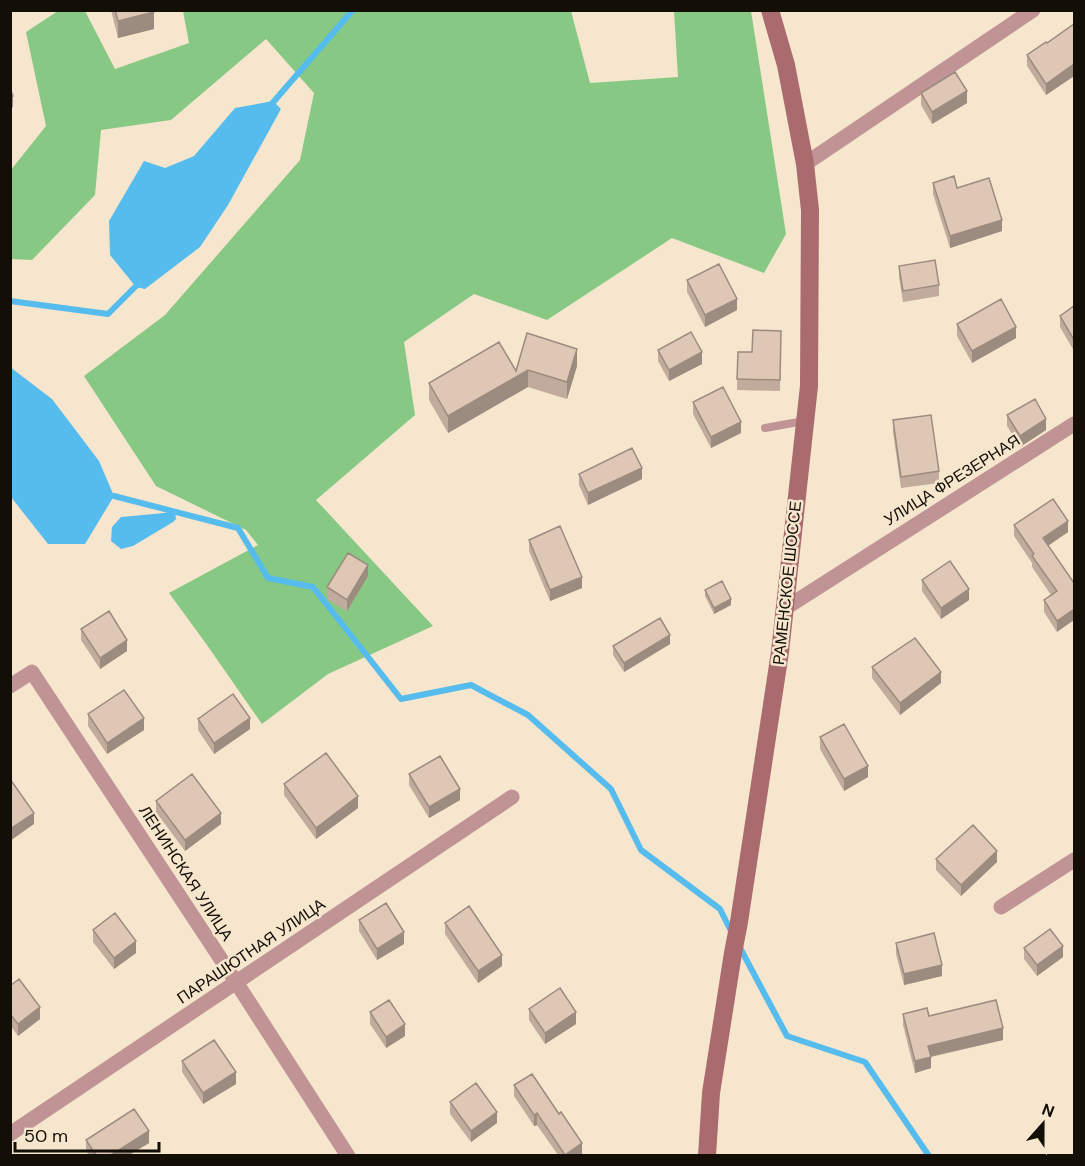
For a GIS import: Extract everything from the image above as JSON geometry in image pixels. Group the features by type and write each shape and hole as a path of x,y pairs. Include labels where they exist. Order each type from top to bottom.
{"main road":[{"name":"РАМЕНСКОЕ ШОССЕ","path":"707,1155 711,1093 780,652 809,386 810,210 805,164 786,65 771,10"}],"street":[{"path":"805,164 1033,10"},
{"name":"УЛИЦА ФРЕЗЕРНАЯ","path":"784,609 1074,424"},
{"name":"ЛЕНИНСКАЯ УЛИЦА","path":"10,686 32,672 348,1155"},
{"name":"ПАРАШЮТНАЯ УЛИЦА","path":"10,1134 512,798"},
{"path":"1001,907 1074,860"}],"lane":[{"path":"765,428 806,420"}],"green space":[{"path":"58,11 85,11 115,69 189,43 183,11 571,11 590,83 678,77 674,11 751,11 786,234 764,273 672,238 547,320 474,294 404,342 415,415 316,500 433,626 328,674 262,724 169,593 258,545 246,530 156,486 84,376 165,315 300,160 314,93 266,39 171,120 101,130 95,195 32,260 11,259 10,171 46,126 26,32"}],"water":[{"path":"273,101 281,109 228,205 200,247 145,289 136,287 110,255 109,221 144,161 165,168 194,156 235,108"},
{"path":"10,367 52,399 99,461 114,496 85,544 48,544 11,497"},
{"path":"175,512 176,519 173,522 133,546 121,549 111,541 112,527 121,517"}],"building":[{"path":"115,10 154,10 154,12 118,21"},
{"path":"1074,24 1074,64 1046,84 1027,55"},
{"path":"955,72 967,91 932,112 921,93"},
{"path":"954,176 957,188 989,178 1002,220 950,236 933,183"},
{"path":"935,260 939,285 903,291 899,266"},
{"path":"719,264 737,299 705,315 687,280"},
{"path":"1001,299 1016,327 972,351 957,324"},
{"path":"1074,306 1074,340 1060,316"},
{"path":"753,330 781,331 780,380 737,379 738,352 752,352"},
{"path":"691,332 702,352 669,370 658,350"},
{"path":"527,333 577,349 567,382 528,370 448,416 429,383 499,342 516,371"},
{"path":"723,387 741,422 711,437 693,402"},
{"path":"1035,399 1046,419 1020,436 1007,415"},
{"path":"931,415 939,471 901,477 893,420"},
{"path":"632,448 642,468 588,493 579,474"},
{"path":"1053,499 1068,521 1043,538 1074,583 1074,609 1057,621 1044,600 1057,591 1032,556 1034,554 1014,525"},
{"path":"560,526 582,577 550,590 529,540"},
{"path":"348,553 368,565 347,600 327,587"},
{"path":"950,561 969,589 941,608 922,580"},
{"path":"722,581 731,599 714,608 705,590"},
{"path":"109,611 127,640 100,658 81,629"},
{"path":"660,618 670,635 624,663 613,646"},
{"path":"915,638 941,672 900,703 872,667"},
{"path":"124,690 144,718 107,743 88,714"},
{"path":"233,694 250,718 214,743 198,719"},
{"path":"844,724 868,766 844,779 820,737"},
{"path":"326,753 358,796 316,828 284,784"},
{"path":"440,756 460,789 429,807 409,774"},
{"path":"192,774 221,813 185,840 156,801"},
{"path":"10,779 34,813 10,829"},
{"path":"973,825 997,851 961,885 936,859"},
{"path":"386,903 404,932 377,949 359,920"},
{"path":"469,906 502,955 478,971 445,923"},
{"path":"115,913 136,941 114,958 93,930"},
{"path":"1050,929 1063,946 1037,965 1024,948"},
{"path":"934,933 942,965 904,974 896,943"},
{"path":"19,979 40,1007 18,1024 10,1014 10,986"},
{"path":"560,988 576,1012 545,1033 529,1009"},
{"path":"389,1000 405,1024 386,1037 370,1012"},
{"path":"996,1000 1003,1028 928,1046 931,1057 915,1061 903,1014 927,1008 929,1016"},
{"path":"214,1040 236,1072 203,1093 182,1061"},
{"path":"532,1074 582,1143 565,1155 537,1113 534,1115 514,1085"},
{"path":"476,1083 497,1112 471,1131 450,1102"},
{"path":"134,1109 149,1131 111,1155 96,1155 86,1140"}],"waterway":[{"path":"269,107 353,10"},
{"path":"10,301 108,314 140,282"},
{"path":"114,496 238,528 268,578 313,587 401,699 471,685 528,715 611,789 641,850 720,909 732,933"},
{"path":"738,944 787,1036 865,1062 929,1156"}]}
